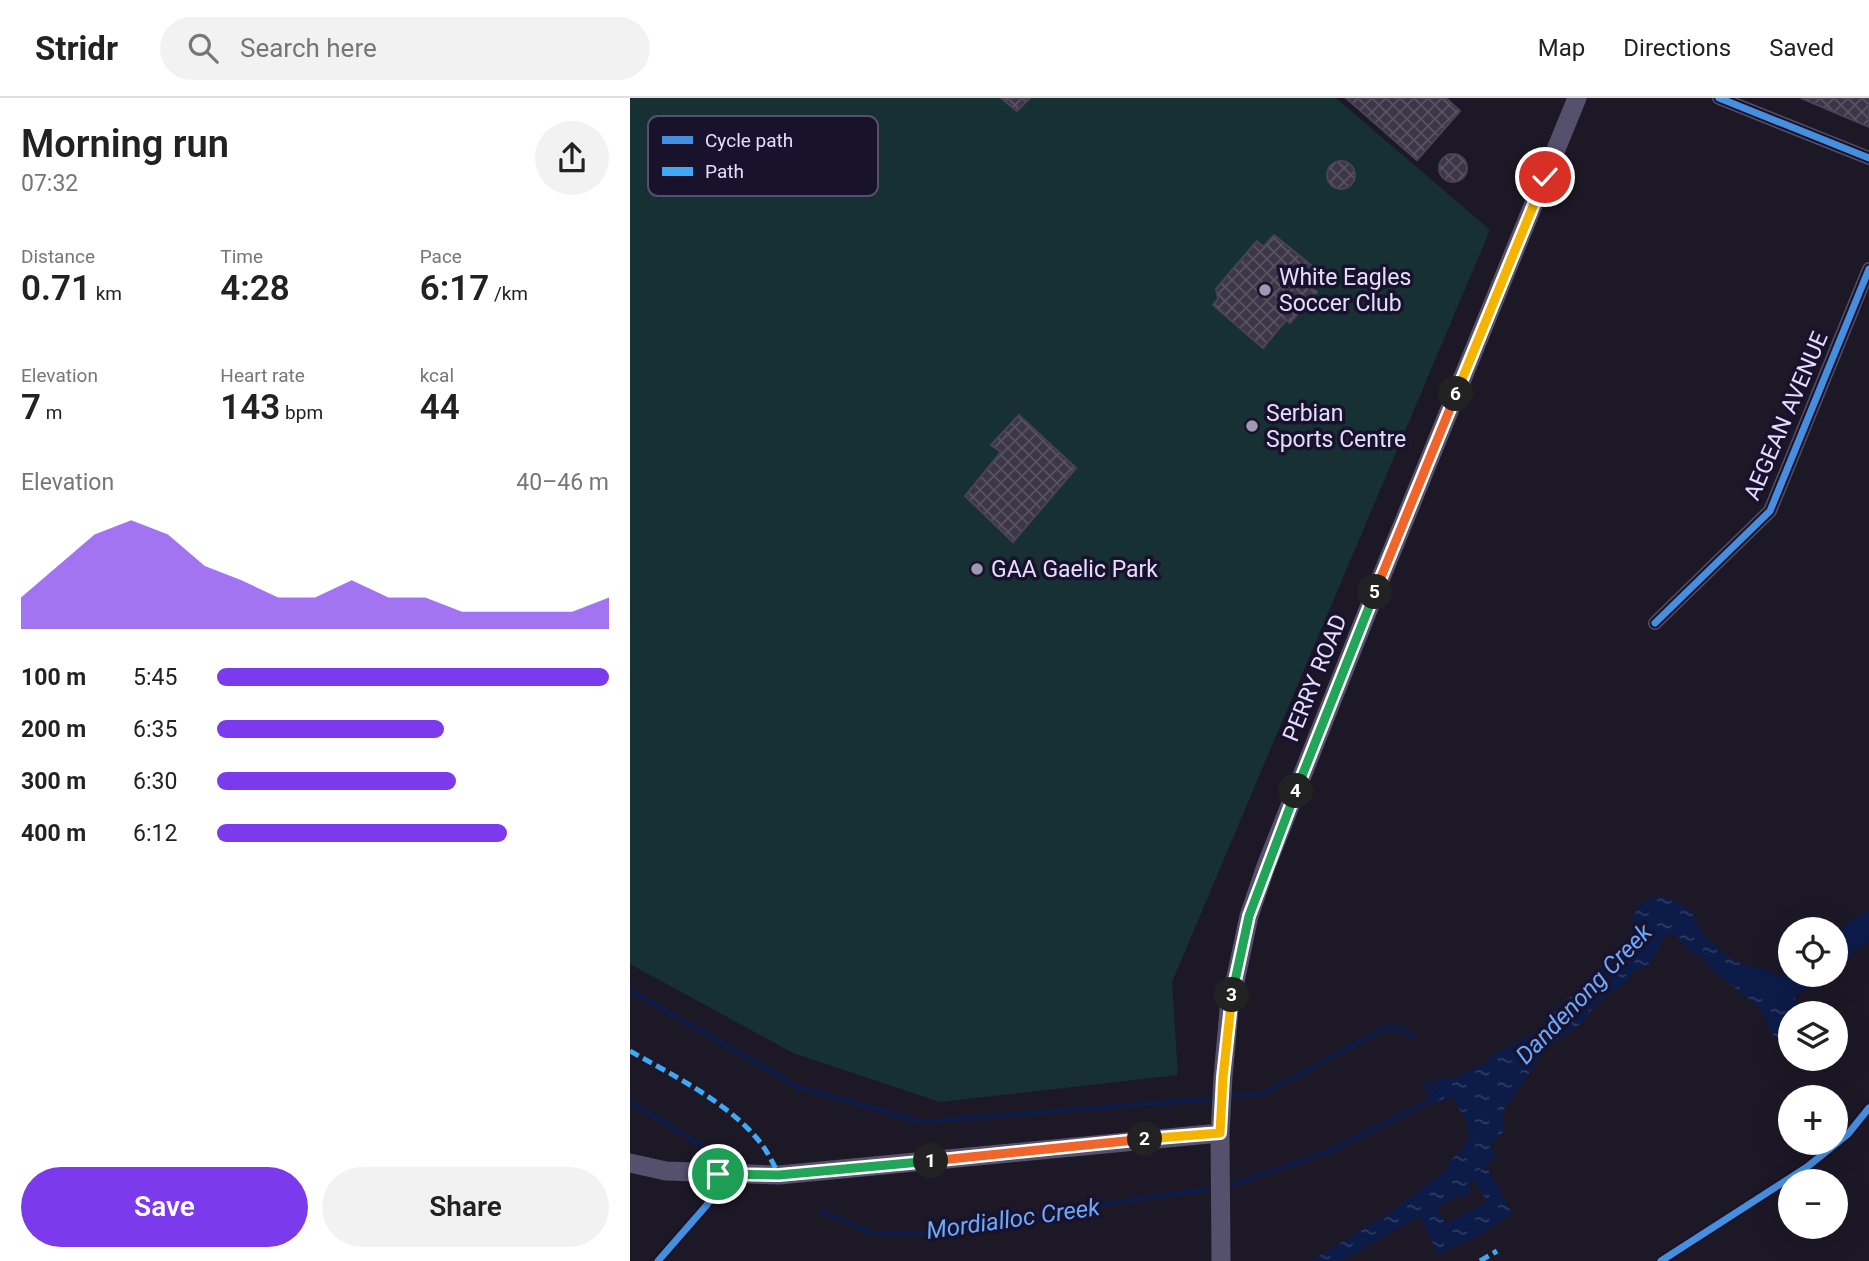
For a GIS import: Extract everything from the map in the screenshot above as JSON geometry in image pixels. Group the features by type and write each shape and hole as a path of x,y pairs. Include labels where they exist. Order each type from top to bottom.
{"main road":[{"name":"PERRY ROAD","path":"1221,1259 1220,1133 1229,1010 1244,936 1262,879 1380,580 1578,100"},
{"path":"630,1163 666,1171 779,1175 1220,1133"}],"street":[{"path":"1719,98 1869,158"},
{"name":"AEGEAN AVENUE","path":"1655,623 1770,510 1869,269"}],"green space":[{"path":"630,98 1336,98 1490,230 1172,982 1178,1075 940,1102 793,1053 630,964"}],"water":[{"path":"1656,896 1673,900 1692,911 1706,936 1728,956 1745,965 1776,975 1778,987 1786,987 1797,1001 1778,1001 1778,1037 1775,1038 1759,1007 1717,974 1703,959 1687,949 1673,933 1663,937 1651,964 1634,970 1626,982 1593,1007 1585,1020 1545,1050 1503,1111 1503,1132 1490,1145 1496,1157 1476,1172 1487,1167 1512,1213 1477,1237 1438,1254 1420,1216 1342,1261 1311,1261 1391,1212 1446,1170 1467,1141 1468,1125 1453,1097 1437,1104 1431,1083 1444,1077 1457,1079 1467,1070 1482,1065 1493,1055 1540,1029 1553,1010 1569,998 1625,941 1633,927 1632,919 1640,905","holes":["1472,1177 1487,1201 1446,1224 1436,1207 1462,1194 1463,1198 1468,1195"]}],"building":[{"path":"1001,98 1030,98 1017,111"},
{"path":"1346,98 1446,98 1460,111 1417,160"},
{"path":"1801,98 1869,98 1869,127"},
{"path":"1453,154 1463,158 1467,168 1463,178 1453,182 1443,178 1439,168 1443,158"},
{"path":"1341,161 1351,165 1355,175 1351,185 1341,189 1331,185 1327,175 1331,165"},
{"name":"White Eagles Soccer Club","path":"1274,235 1322,274 1310,287 1317,292 1290,323 1286,320 1263,348 1213,305 1218,299 1216,289 1257,241 1263,247"},
{"path":"1019,415 1076,468 1013,542 965,496 1001,452 991,445"}],"waterway":[{"name":"Dandenong Creek","path":"1848,941 1869,924"},
{"name":"Dandenong Creek","path":"1757,980 1777,994 1787,987"},
{"path":"630,990 798,1087 922,1122 1209,1099"},
{"path":"1234,1096 1263,1094 1385,1028 1403,1029 1413,1037"},
{"path":"1425,1083 1434,1098"},
{"name":"Mordialloc Creek","path":"1234,1184 1332,1150 1440,1096"},
{"name":"Mordialloc Creek","path":"630,1102 703,1146"},
{"name":"Mordialloc Creek","path":"821,1211 873,1234 936,1234 1085,1207 1208,1189"}],"marked path":[{"path":"630,1051 701,1092 735,1117 763,1146 779,1175"},
{"path":"1480,1261 1497,1251"}],"cycle path":[{"path":"1719,98 1869,158"},
{"path":"1655,623 1770,511 1869,269"},
{"path":"1661,1261 1807,1167 1848,1134 1869,1108"},
{"path":"658,1261 706,1206 728,1174"}],"place":[{"name":"White Eagles Soccer Club","path":"1265,290"},
{"name":"Serbian Sports Centre","path":"1252,426"},
{"name":"GAA Gaelic Park","path":"977,569"}],"route":[{"path":"718,1174 779,1175 839,1171 1220,1133 1229,1010 1238,958 1266,866 1545,177"}]}
